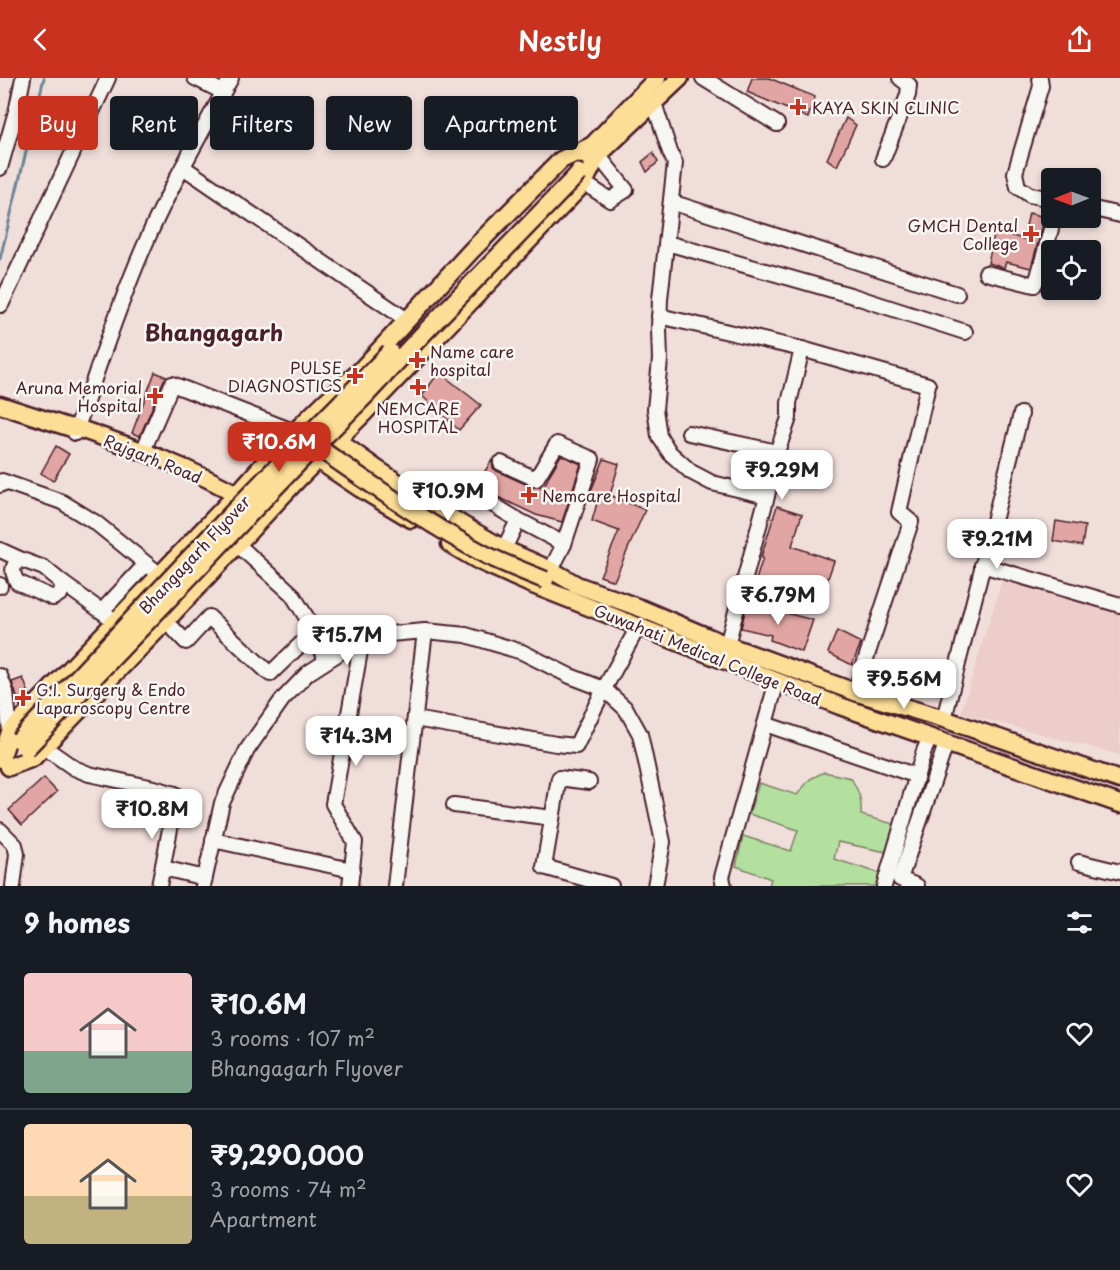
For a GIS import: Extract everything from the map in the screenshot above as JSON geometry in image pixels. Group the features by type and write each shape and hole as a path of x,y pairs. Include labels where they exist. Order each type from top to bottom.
{"main road":[{"path":"594,151 657,78"},
{"path":"2,766 108,615 152,569 233,497 295,432 360,371 471,251 561,160 594,151 654,103 680,78"},
{"name":"Bhangagarh Flyover","path":"19,740 289,473 317,453 577,175 594,151"},
{"path":"2,766 33,758 44,747 166,621 263,516 317,453 338,441 577,175"},
{"name":"Bhangagarh Flyover","path":"2,766 19,740 309,434 351,394 437,303 577,175"},
{"path":"330,398 356,421"},
{"name":"Rajgarh Road","path":"0,405 143,451 190,471 263,516"},
{"name":"Rajgarh Road","path":"73,430 233,497"},
{"path":"338,441 377,469 570,591"},
{"path":"317,453 487,555 548,575"},
{"name":"Guwahati Medical College Road","path":"317,453 361,489 479,561 570,591 640,608 727,645 855,692 945,719 1120,780"},
{"name":"Guwahati Medical College Road","path":"570,591 638,627 840,706 1120,804"}],"street":[{"path":"0,168 23,78"},
{"path":"1,305 108,78"},
{"path":"195,78 224,92"},
{"path":"73,430 142,250 231,78"},
{"path":"703,78 777,124"},
{"path":"1040,78 1041,86 1015,173 1018,187 1030,195 1041,197"},
{"path":"883,159 908,95 909,85 903,79"},
{"path":"654,103 675,163 659,316 660,360 655,409 659,436 670,453 691,472 712,483 767,496"},
{"path":"577,175 610,200 626,190 594,151"},
{"path":"183,167 407,320"},
{"path":"671,202 957,294"},
{"path":"1101,211 1120,215"},
{"path":"986,273 1034,285 1051,228"},
{"path":"667,243 850,295 965,332"},
{"path":"659,316 802,349 928,385 899,512 911,522 855,692"},
{"path":"727,645 777,452 789,418 789,403 802,349"},
{"path":"143,451 172,384 295,432"},
{"path":"945,719 1021,414"},
{"path":"689,433 777,452"},
{"path":"501,463 536,479 557,444 592,459 564,544 548,575"},
{"path":"0,485 2,481 62,502 96,523 152,569"},
{"path":"471,491 518,520 564,544"},
{"path":"504,549 518,520"},
{"path":"237,544 292,594 313,628 326,661"},
{"path":"0,550 44,567 62,583 108,615"},
{"path":"20,559 14,565 12,573 17,582 52,598 61,593 62,583"},
{"path":"982,565 1120,605"},
{"path":"166,621 186,642 209,617 270,674 304,641"},
{"path":"415,719 576,746 638,627"},
{"path":"163,868 204,882 222,803 247,750 282,700 308,673 356,642 378,635 425,631 466,635 522,652 570,676 604,689 626,709 640,734 663,842 655,886"},
{"path":"395,886 425,631"},
{"path":"350,886 355,842 333,804 362,640"},
{"path":"0,676 6,692 4,703 19,740"},
{"path":"724,886 722,877 777,681"},
{"path":"765,724 917,776"},
{"path":"884,886 924,751 938,740"},
{"path":"917,886 900,879 938,740"},
{"path":"44,747 74,768 89,774 175,794 159,886"},
{"path":"589,782 559,778 544,867 611,886"},
{"path":"454,805 552,818"},
{"path":"0,830 15,845 17,854 13,886"},
{"path":"213,840 352,870"},
{"path":"1079,862 1120,872"}],"shaded area":[{"path":"1003,577 1120,614 1120,755 961,713"}],"green space":[{"path":"824,772 851,778 859,795 861,815 897,825 891,853 838,842 834,859 882,874 879,886 769,886 771,879 736,866 743,836 791,851 798,830 749,814 759,783 797,795 810,779"}],"building":[{"name":"KAYA SKIN CLINIC","path":"752,78 769,78 815,97 808,118 747,92"},
{"path":"846,118 856,125 837,166 827,159"},
{"path":"653,153 658,162 647,172 642,162"},
{"path":"1029,213 1041,216 1042,228 1031,268 1006,262 1004,268 988,263 995,231 1023,239"},
{"path":"155,372 167,377 140,436 132,433"},
{"path":"439,372 481,405 459,430 422,396"},
{"path":"56,446 69,454 53,481 41,473"},
{"path":"561,455 581,464 562,522 536,515 477,484 492,460 493,468 497,471 532,487 543,489"},
{"path":"604,459 619,464 610,495 645,510 614,581 600,576 619,531 592,521 599,496 591,491"},
{"path":"777,506 802,514 792,546 834,561 817,610 753,589"},
{"path":"1056,521 1085,526 1082,546 1053,541"},
{"path":"747,603 813,620 802,652 770,640 771,635 741,628"},
{"path":"837,631 861,643 852,665 828,653"},
{"path":"23,678 30,696 20,706 12,682"},
{"path":"44,778 57,792 22,825 9,810"}],"waterway":[{"path":"0,259 44,78"}],"place":[{"name":"KAYA SKIN CLINIC","path":"798,107"},
{"name":"GMCH Dental College","path":"1031,234"},
{"name":"Name care hospital","path":"417,360"},
{"name":"PULSE DIAGNOSTICS","path":"355,376"},
{"name":"NEMCARE HOSPITAL","path":"418,387"},
{"name":"Aruna Memorial Hospital","path":"155,396"},
{"name":"Nemcare Hospital","path":"529,495"},
{"name":"G.I. Surgery & Endo Laparoscopy Centre","path":"23,698"}],"district":[{"name":"Bhangagarh","path":"214,331"}]}
